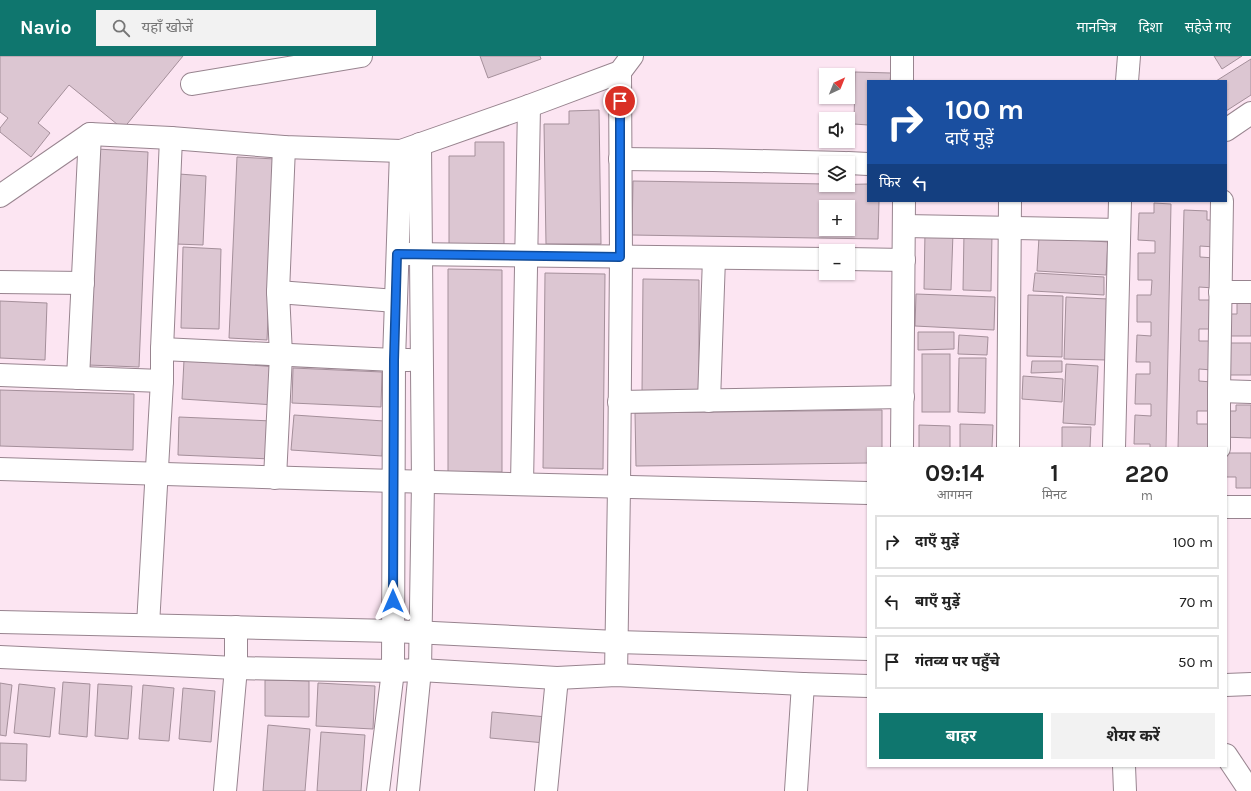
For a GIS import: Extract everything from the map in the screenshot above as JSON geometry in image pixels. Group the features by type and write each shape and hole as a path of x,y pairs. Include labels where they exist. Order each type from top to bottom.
{"street":[{"path":"192,84 361,56"},
{"path":"902,56 902,80"},
{"path":"1127,80 1129,56"},
{"path":"0,196 90,134 171,138 284,147 411,148 529,106 626,64 620,159 619,487 616,675"},
{"path":"522,484 529,106"},
{"path":"1227,129 1251,114"},
{"path":"78,378 90,134"},
{"path":"148,625 162,381 171,138"},
{"path":"275,478 281,354 278,292 284,147"},
{"path":"378,791 393,671 394,360 397,254 411,148"},
{"path":"408,791 420,670 423,482 421,254 411,148"},
{"path":"620,159 819,162"},
{"path":"855,163 867,164"},
{"path":"902,447 904,202"},
{"path":"1008,447 1010,202"},
{"path":"1114,447 1120,202"},
{"path":"1219,447 1222,202"},
{"path":"904,226 1119,230"},
{"path":"397,254 819,259"},
{"path":"709,401 714,258"},
{"path":"855,259 904,260"},
{"path":"0,282 82,283"},
{"path":"278,292 396,301"},
{"path":"1220,292 1251,292"},
{"path":"162,349 422,360"},
{"path":"0,375 162,381"},
{"path":"1219,391 1251,392"},
{"path":"619,402 903,397"},
{"path":"0,469 275,478 867,493"},
{"path":"1227,507 1251,507"},
{"path":"0,622 393,631 616,642 867,649"},
{"path":"225,791 236,668 236,627"},
{"path":"0,657 236,668 393,671 420,670 557,678 616,675 867,686"},
{"path":"546,791 557,678"},
{"path":"796,791 803,684"},
{"path":"1227,685 1251,684"},
{"path":"1227,756 1250,791"},
{"path":"1124,767 1125,791"}],"building":[{"path":"0,56 183,56 123,129 69,85 38,123 50,133 31,157 0,132 0,128 8,118 0,112"},
{"path":"480,56 540,56 541,59 488,78"},
{"path":"1214,56 1242,56 1222,69"},
{"path":"1251,59 1251,95 1227,110 1227,80 1218,80"},
{"path":"855,72 891,73 890,80 867,80 867,125 855,124"},
{"path":"599,110 601,244 546,244 544,124 569,124 569,111"},
{"path":"475,142 504,142 504,247 449,247 449,156 475,156"},
{"path":"97,149 148,152 139,367 88,365"},
{"path":"237,157 275,159 267,340 229,338"},
{"path":"179,174 206,176 203,245 176,244"},
{"path":"633,181 819,184 819,192 855,192 855,184 867,184 867,202 879,202 878,239 632,235"},
{"path":"1154,203 1171,204 1166,447 1150,447 1150,444 1134,444 1135,415 1151,416 1151,404 1135,404 1136,374 1150,374 1150,362 1136,362 1137,335 1151,336 1151,322 1137,322 1137,295 1151,295 1152,280 1138,280 1138,253 1155,253 1155,241 1138,240 1139,213 1154,213"},
{"path":"1184,210 1207,211 1207,220 1216,220 1215,247 1200,246 1200,257 1215,258 1214,288 1199,287 1199,300 1214,300 1213,329 1199,329 1199,341 1213,341 1212,370 1199,369 1199,381 1212,382 1211,411 1197,411 1197,424 1210,424 1210,447 1178,447"},
{"path":"925,232 953,233 951,290 924,289"},
{"path":"964,233 992,234 991,291 963,290"},
{"path":"1039,237 1108,242 1106,275 1037,271"},
{"path":"183,247 221,249 219,329 181,328"},
{"path":"448,269 502,270 502,472 448,472"},
{"path":"545,273 605,274 603,469 543,468"},
{"path":"1035,273 1104,277 1104,295 1033,291"},
{"path":"643,279 699,280 699,393 642,392"},
{"path":"916,294 995,297 994,330 915,326"},
{"path":"1028,295 1063,296 1062,357 1027,356"},
{"path":"1066,297 1108,299 1107,360 1064,359"},
{"path":"0,301 47,303 45,360 0,358"},
{"path":"1237,303 1251,303 1251,336 1228,336 1228,314 1237,314"},
{"path":"918,332 954,332 954,349 918,350"},
{"path":"959,335 988,337 987,355 958,354"},
{"path":"1229,343 1251,343 1251,375 1229,375"},
{"path":"922,354 950,354 950,412 922,412"},
{"path":"959,358 986,358 985,413 958,412"},
{"path":"184,360 277,367 275,405 182,399"},
{"path":"1032,361 1062,361 1062,372 1031,373"},
{"path":"1066,364 1098,366 1095,425 1063,423"},
{"path":"293,368 382,372 381,407 292,403"},
{"path":"1023,376 1063,379 1062,402 1022,399"},
{"path":"0,390 134,394 133,450 0,446"},
{"path":"1236,405 1251,405 1251,438 1223,437 1224,411 1236,411"},
{"path":"882,410 882,447 867,447 867,463 636,466 635,413"},
{"path":"294,415 384,421 382,456 291,450"},
{"path":"179,417 272,421 271,459 178,455"},
{"path":"960,424 993,425 992,447 960,447"},
{"path":"919,425 950,426 950,447 919,447"},
{"path":"1062,427 1091,427 1090,447 1062,447"},
{"path":"1227,453 1251,453 1251,488 1236,488 1236,477 1227,477"},
{"path":"265,680 309,681 309,717 265,716"},
{"path":"63,682 90,684 87,737 59,734"},
{"path":"0,683 12,685 6,736 0,735"},
{"path":"318,683 375,686 373,729 316,726"},
{"path":"19,684 55,688 50,737 14,733"},
{"path":"98,684 132,686 128,739 95,736"},
{"path":"143,685 174,688 169,741 139,739"},
{"path":"183,688 215,691 211,742 179,739"},
{"path":"492,712 547,717 545,743 490,738"},
{"path":"268,725 310,729 305,791 263,791"},
{"path":"321,732 365,735 361,791 317,791"},
{"path":"0,743 27,744 26,781 0,780"}],"route":[{"path":"393,601 394,360 397,254 620,257 620,101"}]}
